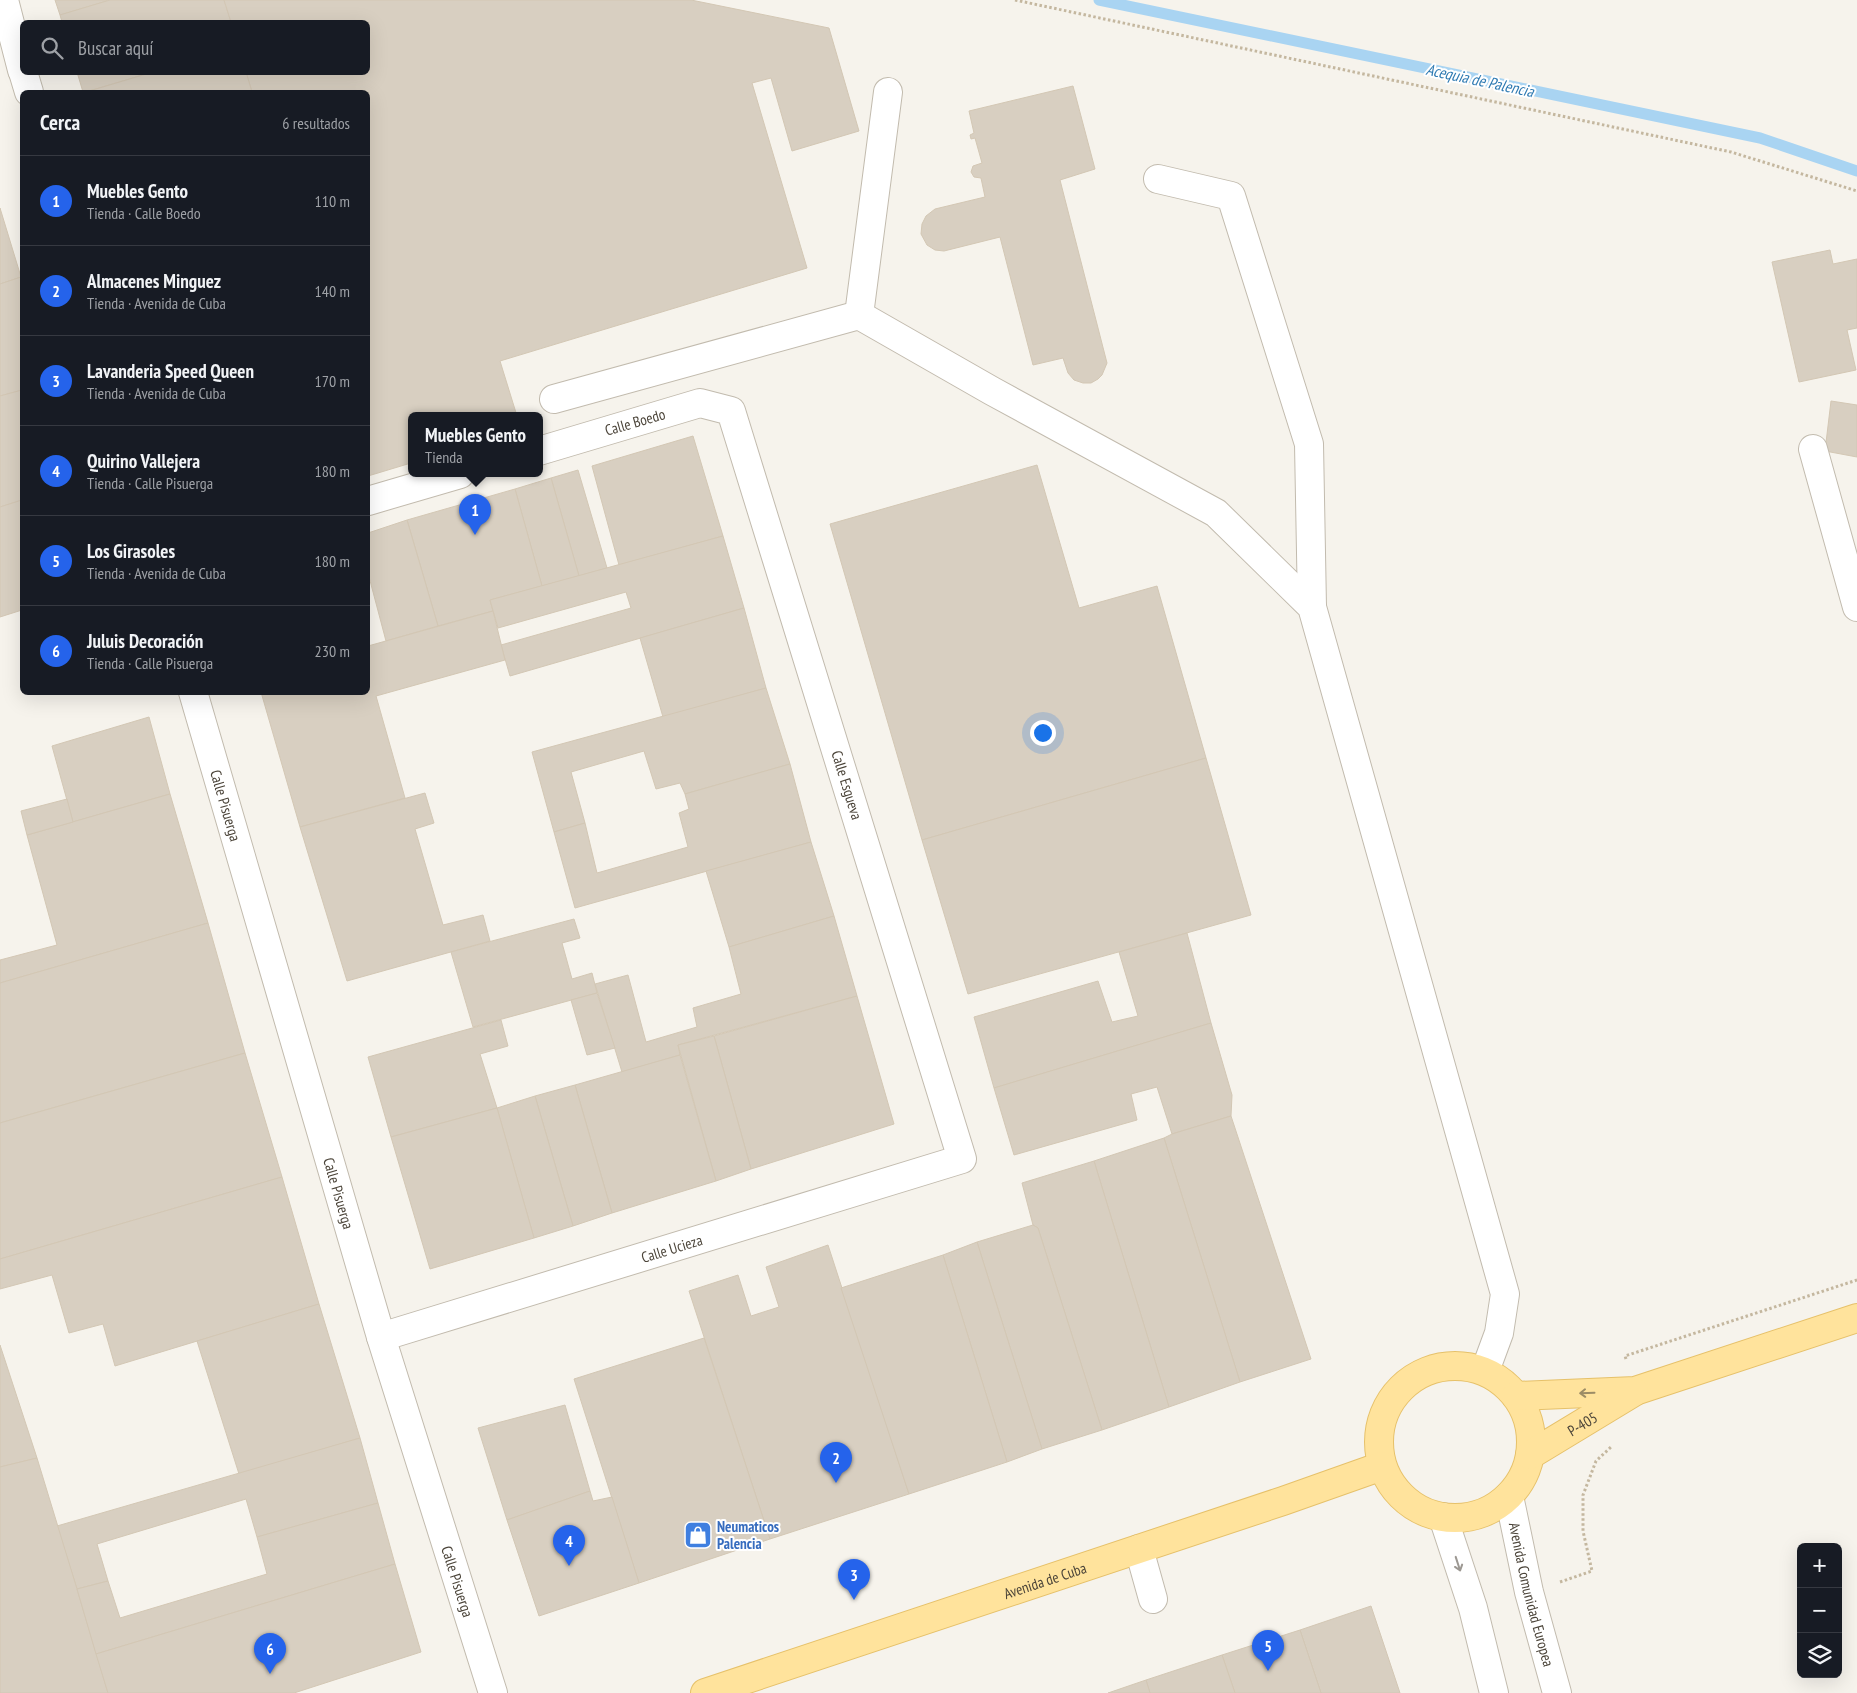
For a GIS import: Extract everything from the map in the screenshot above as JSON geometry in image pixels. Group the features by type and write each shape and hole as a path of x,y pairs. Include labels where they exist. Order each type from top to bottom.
{"main road":[{"name":"P-405","path":"1530,1455 1635,1391 1857,1318"},
{"path":"1464,1365 1485,1371 1496,1377 1508,1386 1516,1396 1530,1427 1530,1455 1525,1472 1509,1496 1496,1506 1475,1516 1461,1518 1443,1517 1423,1512 1411,1504 1393,1487 1382,1466 1378,1437 1380,1424 1399,1389 1418,1374 1440,1366 1464,1365"},
{"name":"P-405","path":"1516,1396 1635,1391"},
{"name":"Avenida de Cuba","path":"705,1693 1382,1466"}],"street":[{"path":"4,0 20,60"},
{"path":"24,75 28,90"},
{"path":"859,315 888,92"},
{"path":"1158,179 1231,196 1309,444 1312,607 1505,1294 1499,1333 1485,1371"},
{"path":"554,399 859,315 992,391 1216,513 1312,607"},
{"name":"Calle Boedo","path":"543,449 700,403 731,411"},
{"name":"Calle Esgueva","path":"731,411 962,1159"},
{"path":"1813,449 1857,607"},
{"path":"370,500 450,477"},
{"name":"Calle Pisuerga","path":"194,695 381,1337 492,1693"},
{"name":"Calle Ucieza","path":"381,1337 962,1159"},
{"name":"Avenida Comunidad Europea","path":"1509,1496 1529,1592 1557,1693"},
{"path":"1443,1517 1473,1608 1494,1693"},
{"path":"1139,1549 1154,1599"}],"path":[{"path":"1015,0 1731,152 1857,191"},
{"path":"1529,1592 1592,1572 1583,1531 1583,1494 1596,1461 1613,1444"}],"building":[{"path":"55,0 110,0 60,15"},
{"path":"110,0 224,0 230,20 61,20 60,15"},
{"path":"224,0 691,0 829,28 859,131 792,151 771,78 752,83 807,268 500,361 516,412 408,412 408,464 370,475 370,90 251,90 247,75 370,75 370,20 230,20"},
{"path":"78,75 143,75 93,90 82,90"},
{"path":"143,75 247,75 251,90 93,90"},
{"path":"1073,86 1095,169 1060,180 1107,363 1102,375 1091,383 1074,380 1068,373 1063,358 1033,365 1000,237 944,251 935,250 927,245 921,234 922,224 926,216 935,209 985,197 981,178 974,177 971,172 973,166 982,163 975,138 971,139 970,135 974,133 969,111"},
{"path":"0,208 20,277 0,284"},
{"path":"1830,250 1833,264 1857,259 1857,328 1847,330 1856,370 1799,382 1772,262"},
{"path":"20,277 20,391 0,396 0,284"},
{"path":"20,391 20,501 0,507 0,396"},
{"path":"1831,401 1857,405 1857,457 1825,451"},
{"path":"693,436 723,536 619,565 592,466"},
{"path":"1037,465 1079,608 1157,586 1206,758 922,840 830,524"},
{"path":"578,470 607,568 579,576 551,478"},
{"path":"551,478 579,576 542,586 515,489"},
{"path":"515,489 542,586 490,600 493,611 438,626 407,520"},
{"path":"20,501 20,611 0,617 0,507"},
{"path":"407,520 438,626 386,641 370,581 370,532"},
{"path":"723,536 744,608 510,676 501,645 631,608 626,592 498,628 490,600"},
{"path":"744,608 766,688 663,717 640,638"},
{"path":"493,611 505,660 376,696 405,798 300,827 262,695 370,695 370,645"},
{"path":"766,688 790,764 685,794 680,783 656,789 644,751 571,772 585,823 554,832 532,752"},
{"path":"149,717 170,794 73,822 52,746"},
{"path":"1206,758 1251,915 968,994 922,840"},
{"path":"790,764 811,842 575,908 554,832 585,823 597,873 688,847 679,813 689,809 685,794"},
{"path":"425,793 434,823 415,829 443,925 483,915 490,941 347,981 300,827"},
{"path":"170,794 208,923 0,983 0,960 57,945 27,835"},
{"path":"67,799 73,822 27,835 21,811"},
{"path":"811,842 834,916 729,947 706,871"},
{"path":"834,916 857,996 678,1045 680,1055 622,1072 595,984 628,975 646,1042 697,1027 693,1008 741,994 729,947"},
{"path":"574,919 580,938 562,943 572,979 592,973 597,993 473,1027 451,952"},
{"path":"208,923 245,1053 0,1123 0,983"},
{"path":"1187,933 1211,1023 994,1088 974,1017 1098,981 1112,1022 1138,1016 1119,952"},
{"path":"597,993 615,1048 587,1055 571,1000"},
{"path":"857,996 894,1124 751,1169 714,1036"},
{"path":"501,1020 508,1046 480,1054 497,1108 391,1137 368,1057"},
{"path":"1211,1023 1232,1095 1231,1116 1172,1134 1157,1087 1131,1094 1137,1120 1014,1155 994,1088"},
{"path":"714,1036 751,1169 716,1181 678,1045"},
{"path":"245,1053 282,1177 0,1259 0,1123"},
{"path":"680,1055 716,1181 612,1213 575,1085"},
{"path":"575,1085 612,1213 573,1226 535,1096"},
{"path":"535,1096 573,1226 534,1238 497,1108"},
{"path":"497,1108 534,1238 430,1269 391,1137"},
{"path":"1231,1116 1311,1359 1240,1382 1164,1138"},
{"path":"1164,1138 1240,1382 1169,1407 1094,1161"},
{"path":"1094,1161 1169,1407 1102,1430 1038,1228 1033,1225 1022,1183"},
{"path":"282,1177 319,1304 115,1366 103,1324 69,1333 52,1275 0,1289 0,1259"},
{"path":"1033,1225 1038,1228 1102,1430 1042,1449 977,1242"},
{"path":"977,1242 1042,1449 1007,1462 943,1255"},
{"path":"828,1245 909,1494 770,1539 689,1291 738,1275 751,1316 779,1307 766,1267"},
{"path":"943,1255 1007,1462 909,1494 841,1288"},
{"path":"319,1304 360,1438 239,1474 197,1341"},
{"path":"704,1338 770,1539 639,1583 574,1379"},
{"path":"0,1345 37,1458 0,1467"},
{"path":"565,1405 590,1491 507,1520 478,1428"},
{"path":"360,1438 378,1503 257,1537 246,1499 97,1544 108,1581 77,1589 57,1526"},
{"path":"37,1458 108,1693 0,1693 0,1467"},
{"path":"590,1491 593,1501 612,1497 639,1583 539,1616 507,1520"},
{"path":"378,1503 395,1564 96,1654 77,1589 108,1581 120,1618 267,1574 257,1537"},
{"path":"395,1564 421,1652 294,1693 108,1693 96,1654"},
{"path":"1371,1606 1400,1693 1321,1693 1300,1630"},
{"path":"1300,1630 1321,1693 1235,1693 1222,1655"},
{"path":"1222,1655 1235,1693 1150,1693 1146,1680"},
{"path":"1146,1680 1150,1693 1108,1693"}],"waterway":[{"name":"Acequia de Palencia","path":"1099,0 1760,138 1857,171"}],"place":[{"name":"Muebles Gento","path":"475,535"},
{"name":"Almacenes Minguez","path":"836,1483"},
{"name":"Neumaticos Palencia","path":"698,1535"},
{"name":"Quirino Vallejera","path":"569,1566"},
{"name":"Lavanderia Speed Queen","path":"854,1600"},
{"name":"Los Girasoles","path":"1268,1671"},
{"name":"Juluis Decoración","path":"270,1674"}]}
